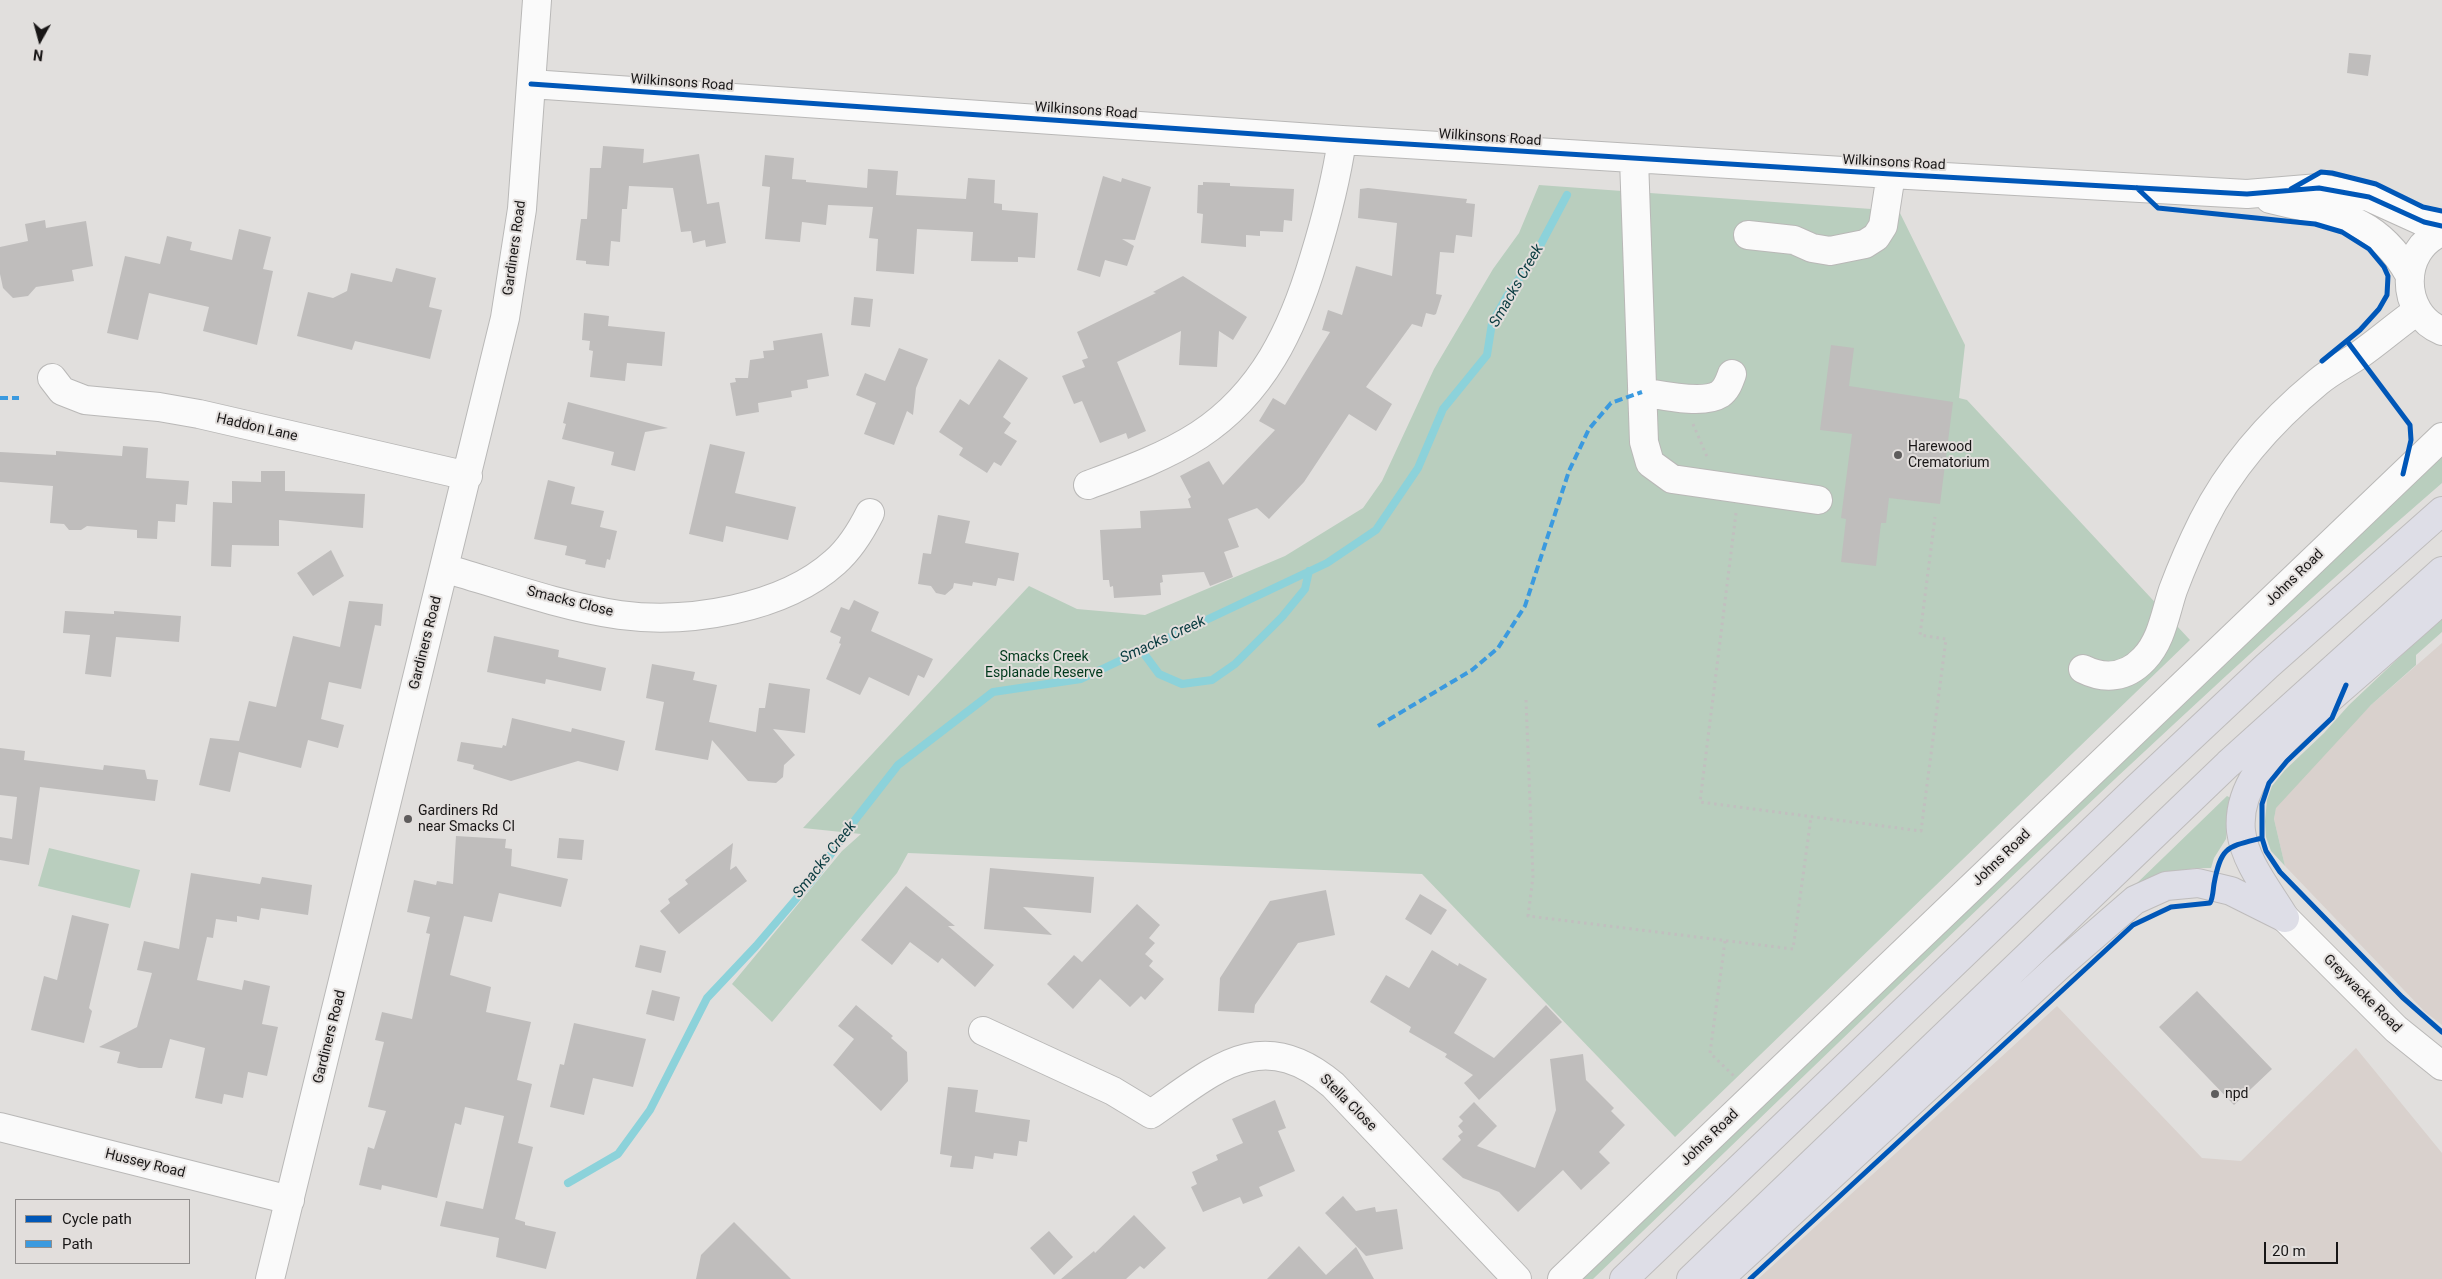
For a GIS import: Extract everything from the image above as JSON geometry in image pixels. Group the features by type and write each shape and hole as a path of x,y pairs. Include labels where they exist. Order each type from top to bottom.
{"highway":[{"path":"1624,1279 2146,779 2267,666 2442,511"},
{"path":"1691,1279 2228,764 2442,571"},
{"path":"2285,918 2256,870 2244,843 2241,828 2243,806 2247,791 2264,762 2291,734 2442,600"},
{"path":"1719,1279 2060,965 2135,900 2166,886 2198,883 2231,891 2285,918"}],"street":[{"name":"Gardiners Road","path":"270,1279 468,476 505,318 517,247 536,0"},
{"name":"Wilkinsons Road","path":"531,84 1342,140 1890,174 2246,194 2319,188 2346,191 2369,197 2424,222 2442,226"},
{"path":"1088,485 1169,452 1199,434 1225,415 1263,374 1280,349 1302,298 1330,204 1342,140"},
{"path":"1634,158 1644,442 1650,463 1672,479 1730,489 1818,500"},
{"path":"1748,235 1794,240 1812,248 1830,251 1865,244 1876,237 1883,226 1890,174"},
{"name":"Wilkinsons Road","path":"2246,194 2331,213 2358,222 2390,246 2409,274"},
{"path":"2442,232 2423,245 2414,258 2409,274 2409,290 2417,312 2442,331"},
{"path":"2082,669 2107,678 2121,675 2144,659 2156,643 2176,584 2204,520 2222,487 2246,455 2280,417 2320,380 2358,356 2417,312"},
{"path":"1642,392 1708,398 1720,394 1727,388 1732,374"},
{"name":"Haddon Lane","path":"52,378 62,391 79,398 159,407 199,414 468,476"},
{"name":"Johns Road","path":"1562,1279 2442,437"},
{"name":"Smacks Close","path":"444,568 578,607 621,615 659,617 701,615 749,606 783,594 816,576 835,562 851,545 870,513"},
{"name":"Greywacke Road","path":"2285,918 2396,1029 2442,1066"},
{"name":"Stella Close","path":"983,1031 1114,1091 1152,1114 1210,1073 1233,1061 1255,1055 1278,1055 1297,1061 1315,1070 1333,1086 1517,1279"},
{"name":"Hussey Road","path":"0,1127 290,1200"}],"path":[{"path":"1692,398 1690,418 1730,489 1700,802 1922,831 1946,639 1920,635 1935,516"},
{"path":"1526,700 1534,877 1528,916 1793,949 1811,817"},
{"path":"1725,941 1710,1053 1754,1096"}],"shaded area":[{"path":"2442,643 2442,1025 2425,1012 2285,866 2274,819 2278,794 2371,705"},
{"path":"2057,1006 2202,1158 2241,1161 2356,1048 2442,1153 2442,1279 1758,1279"}],"green space":[{"name":"Smacks Creek Esplanade Reserve","path":"1539,185 1899,211 1965,345 1959,398 1967,400 2190,640 1675,1137 1422,874 908,853 897,873 772,1022 732,984 842,851 861,834 803,828 1029,586 1077,609 1145,615 1285,556 1363,508 1382,481 1434,369 1493,269 1519,233"},
{"path":"2442,447 2442,483 2333,579 2118,776 1907,976 1593,1279 1573,1279"},
{"path":"2442,617 2442,632 2416,655 2416,665 2371,705 2276,808 2274,819 2285,866 2271,851 2266,837 2267,800 2272,786 2285,770 2324,733 2349,705"},
{"path":"2227,796 2231,798 2226,839 2214,858 2211,868 2190,869 2171,873 2134,886"},
{"path":"49,848 140,870 130,908 38,886"}],"building":[{"path":"2349,53 2371,55 2368,76 2347,73"},
{"path":"603,146 644,149 643,163 699,154 707,204 719,202 726,243 706,247 705,240 693,243 691,231 681,232 673,188 629,186 627,209 622,209 620,242 611,241 609,266 586,264 586,261 576,260 581,219 587,219 590,168 601,168"},
{"path":"765,155 794,158 792,179 806,180 806,182 867,188 868,169 898,171 896,195 966,199 968,178 995,180 994,203 1002,204 1002,210 1038,213 1035,258 1018,257 1018,262 971,261 973,232 917,229 914,274 876,271 878,239 869,238 873,207 828,205 826,225 802,222 800,242 765,239 770,187 762,186"},
{"path":"1103,176 1121,182 1122,178 1151,187 1135,240 1122,239 1134,246 1127,266 1105,260 1100,277 1077,270"},
{"path":"1203,182 1230,183 1230,186 1294,189 1292,221 1284,220 1283,232 1260,231 1260,236 1246,235 1246,247 1201,243 1203,214 1197,213 1198,185 1203,185"},
{"path":"1368,188 1467,199 1466,203 1475,204 1472,237 1456,235 1454,253 1440,252 1436,294 1442,295 1436,314 1426,313 1422,327 1412,324 1366,387 1392,404 1376,431 1349,414 1304,482 1269,519 1257,508 1228,519 1239,547 1224,552 1233,577 1210,586 1204,572 1162,575 1163,582 1160,583 1161,595 1114,598 1113,586 1110,587 1109,580 1103,580 1100,530 1141,528 1140,511 1191,508 1188,499 1191,497 1180,476 1209,461 1223,485 1275,430 1259,421 1273,398 1285,405 1330,332 1322,330 1328,310 1342,315 1356,266 1392,276 1397,223 1358,218 1360,189"},
{"path":"45,220 46,228 86,221 93,266 72,270 74,281 36,287 28,296 13,298 3,288 0,274 0,247 28,241 25,224"},
{"path":"239,229 271,237 263,269 273,271 257,345 203,331 209,307 149,293 138,340 107,333 125,256 160,264 167,236 192,242 190,250 232,260"},
{"path":"396,268 436,278 429,307 442,310 430,359 355,341 352,350 297,336 308,292 333,298 347,291 351,273 392,282"},
{"path":"1183,276 1247,317 1233,340 1219,331 1217,367 1179,365 1181,331 1117,362 1146,431 1128,439 1126,433 1100,443 1082,401 1074,404 1062,376 1085,367 1082,360 1088,358 1077,332 1156,293 1153,292"},
{"path":"854,297 873,299 870,327 851,325"},
{"path":"584,313 609,316 608,326 665,332 662,366 627,363 625,381 590,377 593,351 589,350 590,341 582,340"},
{"path":"822,333 829,376 807,380 808,388 791,391 792,397 758,403 759,412 736,416 730,383 736,382 735,378 748,378 750,360 764,358 763,351 774,350 773,341"},
{"name":"Harewood Crematorium","path":"1831,345 1854,348 1849,386 1953,402 1940,504 1889,498 1886,523 1881,523 1876,566 1841,562 1846,519 1841,518 1852,434 1820,430"},
{"path":"899,348 928,359 916,388 913,415 907,411 894,445 864,434 876,403 856,395 865,373 885,381"},
{"path":"999,359 1028,378 1003,417 1011,423 1004,433 1017,441 1001,466 994,462 987,473 959,455 963,448 939,432 960,399 969,405"},
{"path":"568,402 668,428 645,432 635,471 611,465 614,452 562,439 566,424 563,423"},
{"path":"710,444 745,452 735,493 796,507 788,540 726,526 723,542 689,534"},
{"path":"123,446 148,448 146,478 189,481 187,505 176,504 175,522 158,521 157,539 137,538 137,530 87,526 81,530 69,530 64,524 50,523 53,486 0,482 0,452 56,455 56,451 122,456"},
{"path":"261,471 285,471 285,491 365,494 363,528 279,520 279,546 232,545 231,567 211,566 213,502 232,503 232,481 261,482"},
{"path":"548,480 575,487 571,504 604,511 600,527 617,531 610,560 607,559 605,568 585,564 586,560 565,555 567,546 534,539"},
{"path":"938,515 970,521 965,543 1019,553 1014,581 998,578 996,586 973,582 972,586 954,583 953,588 945,595 936,593 931,586 918,584 923,553 931,554"},
{"path":"331,550 344,576 313,596 297,573"},
{"path":"854,600 879,612 871,631 933,659 924,678 918,675 909,696 869,677 860,695 826,679 841,644 839,643 841,637 830,632 841,607 849,610"},
{"path":"349,601 383,604 381,626 375,625 361,689 329,682 321,719 344,725 338,748 308,740 301,768 239,752 230,792 199,785 210,738 239,741 249,701 276,707 293,636 340,647"},
{"path":"65,611 114,614 114,611 181,616 179,642 116,637 111,677 85,674 90,635 63,633"},
{"path":"494,636 559,650 558,657 606,668 601,691 546,679 545,684 487,672"},
{"path":"652,664 695,672 693,680 717,685 709,722 756,732 759,708 765,708 769,683 810,689 805,733 773,729 795,755 784,765 783,777 776,783 748,781 712,740 708,760 655,750 664,702 646,698"},
{"path":"512,718 571,732 572,728 625,741 618,771 578,761 511,781 473,769 474,765 457,761 461,742 502,748 503,745 506,746"},
{"path":"0,748 25,751 24,760 103,770 104,765 145,770 147,779 158,780 155,801 40,787 29,865 0,860 0,837 12,839 17,797 0,795"},
{"path":"456,836 506,839 505,848 512,849 511,866 568,879 561,907 499,893 492,922 464,916 450,975 491,987 486,1012 531,1022 517,1080 532,1084 518,1143 533,1147 515,1219 525,1222 525,1225 556,1232 546,1269 496,1257 499,1238 440,1226 446,1201 483,1209 504,1116 465,1107 461,1125 455,1123 437,1198 382,1185 381,1190 359,1185 368,1147 374,1149 386,1111 368,1107 384,1042 375,1040 382,1012 412,1019 430,934 426,933 430,917 407,912 414,880 436,885 437,881 453,884"},
{"path":"559,838 584,840 582,860 557,858"},
{"path":"733,843 730,870 736,866 747,881 679,934 660,911 670,903 668,899 688,884 685,880"},
{"path":"990,868 1094,877 1091,913 1023,907 1052,935 984,929"},
{"path":"191,873 260,884 262,877 312,885 308,915 261,908 259,920 237,916 237,922 216,919 213,938 207,937 197,980 242,990 244,980 270,986 262,1024 278,1027 267,1076 248,1072 243,1098 224,1094 222,1104 195,1098 205,1048 170,1039 162,1068 139,1068 117,1063 120,1052 99,1047 137,1027 152,973 137,970 144,941 179,949"},
{"path":"906,886 955,926 948,926 994,965 975,987 942,958 938,963 910,942 892,965 861,940"},
{"path":"1326,890 1335,935 1298,943 1255,1005 1254,1013 1218,1011 1220,978 1270,901"},
{"path":"1420,894 1447,910 1431,935 1405,919"},
{"path":"1137,904 1160,925 1149,938 1155,943 1145,954 1153,961 1149,966 1164,979 1145,1000 1141,996 1130,1007 1100,979 1073,1009 1047,984 1074,955 1082,962"},
{"path":"72,915 109,924 89,1008 92,1011 84,1043 31,1030 44,976 57,980"},
{"path":"640,945 666,951 661,973 635,967"},
{"path":"1432,950 1458,966 1459,963 1487,979 1454,1033 1494,1058 1546,1005 1562,1022 1479,1100 1464,1083 1473,1075 1445,1057 1447,1054 1409,1032 1411,1027 1370,1002 1386,975 1409,988"},
{"path":"652,990 680,997 674,1021 646,1014"},
{"path":"2197,991 2272,1069 2234,1105 2159,1027"},
{"path":"856,1005 893,1036 891,1038 907,1052 908,1081 881,1111 833,1065 854,1039 838,1026"},
{"path":"574,1023 646,1039 633,1087 593,1078 584,1115 550,1107 560,1064 564,1065"},
{"path":"1583,1054 1586,1080 1614,1108 1611,1111 1625,1125 1599,1152 1610,1163 1581,1190 1563,1170 1518,1212 1499,1192 1463,1178 1442,1159 1461,1140 1458,1136 1463,1132 1458,1126 1463,1121 1459,1117 1474,1102 1497,1126 1477,1146 1535,1168 1556,1110 1550,1059"},
{"path":"948,1087 978,1090 975,1112 1030,1120 1027,1142 1019,1141 1017,1156 994,1153 993,1159 975,1156 973,1169 950,1167 952,1156 940,1154"},
{"path":"1275,1100 1286,1128 1278,1131 1295,1171 1259,1187 1263,1196 1243,1204 1240,1197 1203,1212 1191,1187 1197,1184 1192,1172 1218,1160 1216,1155 1243,1143 1232,1119"},
{"path":"1343,1196 1356,1211 1375,1207 1376,1212 1397,1209 1403,1249 1366,1256 1325,1213"},
{"path":"1134,1215 1166,1248 1144,1269 1140,1266 1126,1279 1061,1279 1094,1251 1095,1253"},
{"path":"734,1222 791,1279 696,1279 701,1255"},
{"path":"1049,1231 1073,1257 1054,1275 1030,1248"},
{"path":"1299,1246 1326,1275 1356,1247 1374,1279 1267,1279"}],"waterway":[{"name":"Smacks Creek","path":"568,1183 618,1154 650,1110 707,998 756,946 814,878 855,820 898,765 993,692 1081,679 1327,563 1376,530 1418,468 1443,409 1487,355 1492,323 1507,296 1534,257 1567,195"},
{"path":"1142,651 1159,674 1182,684 1212,680 1235,664 1282,617 1305,589 1309,571"}],"marked path":[{"path":"1378,726 1472,670 1498,648 1525,606 1569,471 1589,429 1611,403 1642,392"},
{"path":"0,398 19,398"}],"cycle path":[{"path":"531,84 1342,140 1891,174 2247,194 2319,188 2369,197 2424,222 2442,226"},
{"path":"2291,189 2321,172 2332,173 2376,184 2423,207 2442,211"},
{"path":"2137,188 2158,208 2315,224 2342,232 2369,249 2384,267 2388,276 2387,295 2379,309 2360,330 2322,361"},
{"path":"2347,341 2410,425 2411,440 2403,474"},
{"path":"1750,1279 2133,925 2171,907 2210,903 2217,871 2223,855 2233,846 2262,838 2262,804 2269,783 2287,761 2332,718 2346,685"},
{"path":"2262,838 2266,851 2280,872 2402,997 2442,1032"}],"place":[{"name":"Harewood Crematorium","path":"1898,455"},
{"name":"Gardiners Rd near Smacks Cl","path":"408,819"},
{"name":"npd","path":"2215,1094"}]}
